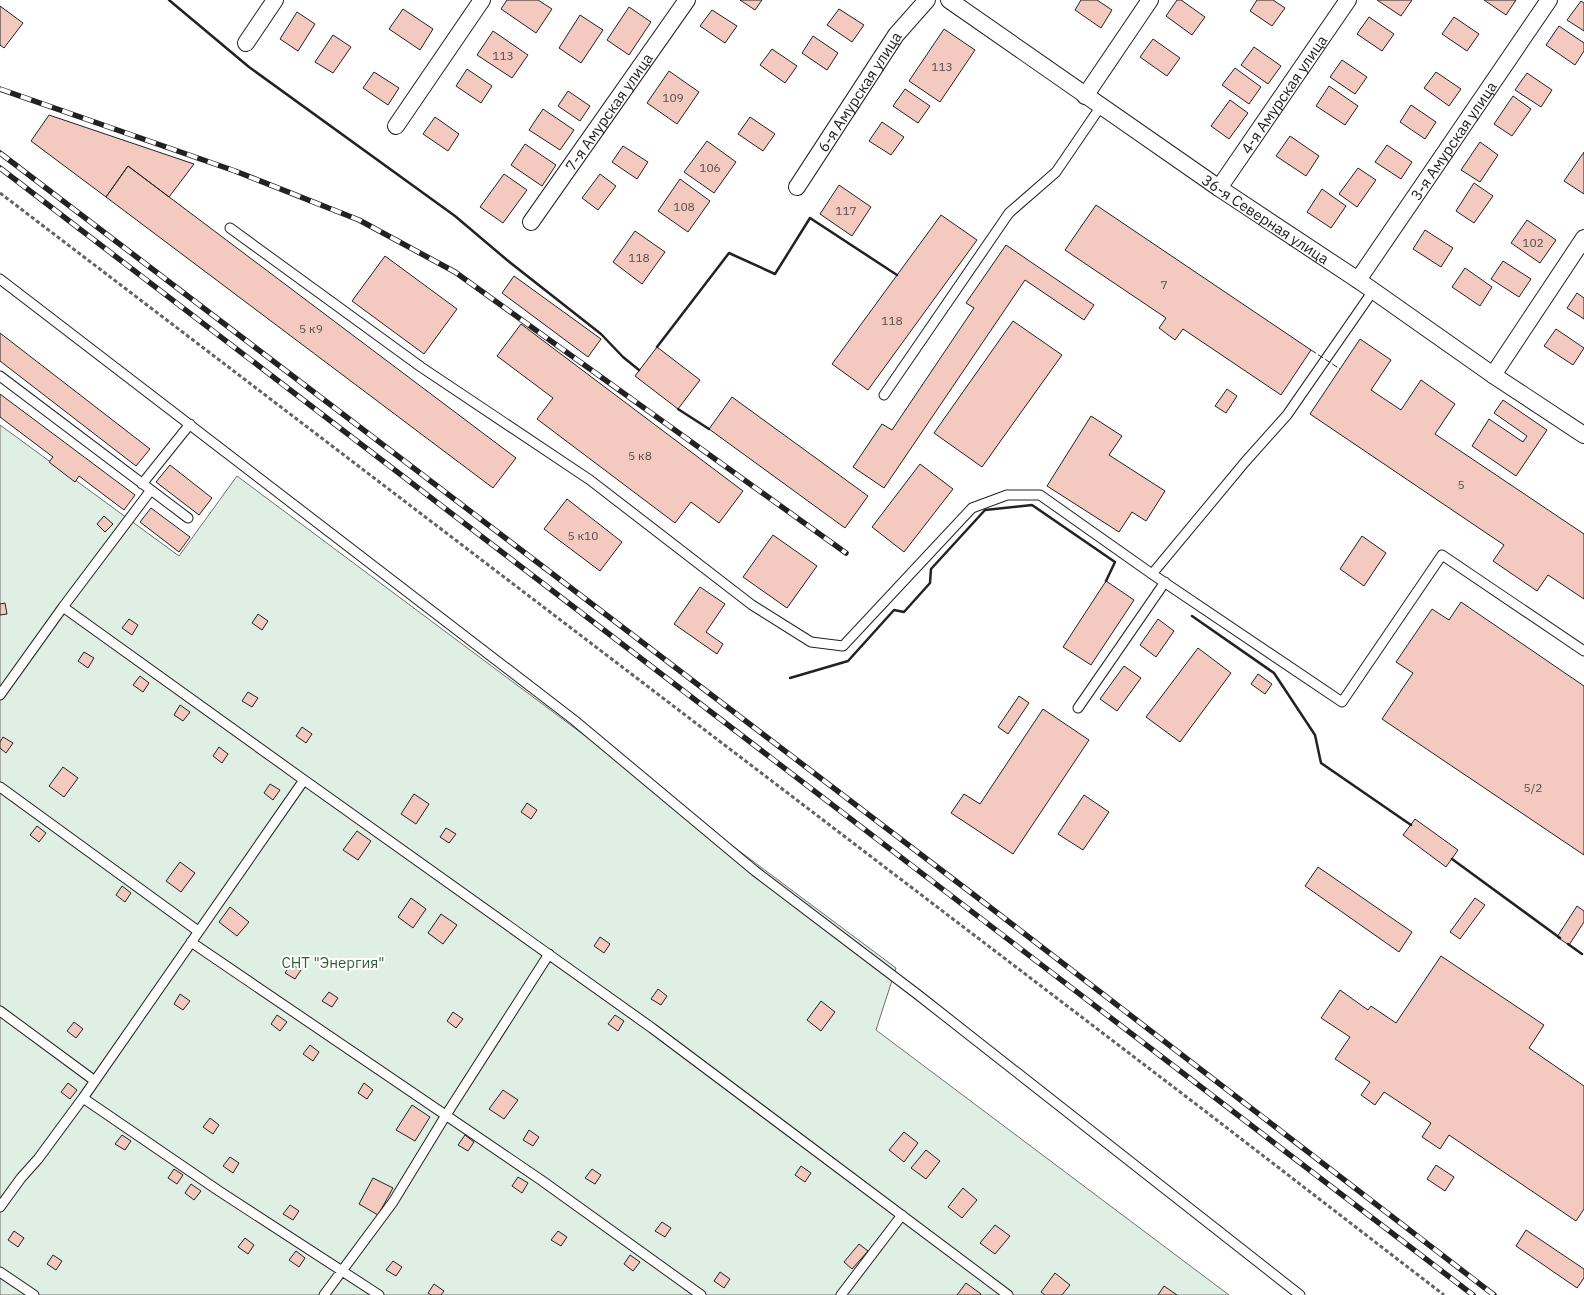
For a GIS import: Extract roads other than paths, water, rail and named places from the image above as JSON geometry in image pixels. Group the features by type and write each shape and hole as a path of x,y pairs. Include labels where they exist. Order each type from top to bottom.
{"street":[{"path":"246,43 275,0"},
{"path":"396,126 482,0"},
{"name":"7-я Амурская улица","path":"531,222 687,0"},
{"name":"6-я Амурская улица","path":"797,187 896,35 927,0"},
{"name":"36-я Северная улица","path":"949,0 1085,96 1358,280 1584,436"},
{"path":"1085,96 1150,0"},
{"name":"4-я Амурская улица","path":"1220,188 1348,0"},
{"name":"3-я Амурская улица","path":"1358,280 1549,0"},
{"path":"1493,375 1584,238"}],"lane":[{"path":"884,395 1009,213 1056,172 1100,106"},
{"path":"230,228 421,367 590,480 752,605 812,642 843,646 972,508 1007,495 1040,495 1152,574 1342,702 1442,555 1584,651"},
{"path":"0,279 574,720 755,871 917,994 1300,1295"},
{"path":"1152,574 1286,415 1373,291"},
{"path":"0,376 188,518"},
{"path":"142,484 190,424"},
{"path":"0,695 151,490"},
{"path":"1078,708 1164,582"},
{"path":"63,607 652,1028 1008,1295"},
{"path":"0,1207 20,1178 38,1159 83,1098 304,780"},
{"path":"0,787 198,931"},
{"path":"191,942 541,1180 701,1295"},
{"path":"324,1295 393,1202 549,954"},
{"path":"0,1011 95,1080"},
{"path":"83,1098 219,1191 380,1295"},
{"path":"841,1295 902,1215"},
{"path":"0,1272 34,1295"}],"railway":[{"path":"0,89 235,171 359,220 455,272 846,553"},
{"path":"0,153 978,898 1494,1295"},
{"path":"0,168 1473,1295"}],"park label":[{"name":"СНТ \"Энергия\"","path":"333,962"}]}
